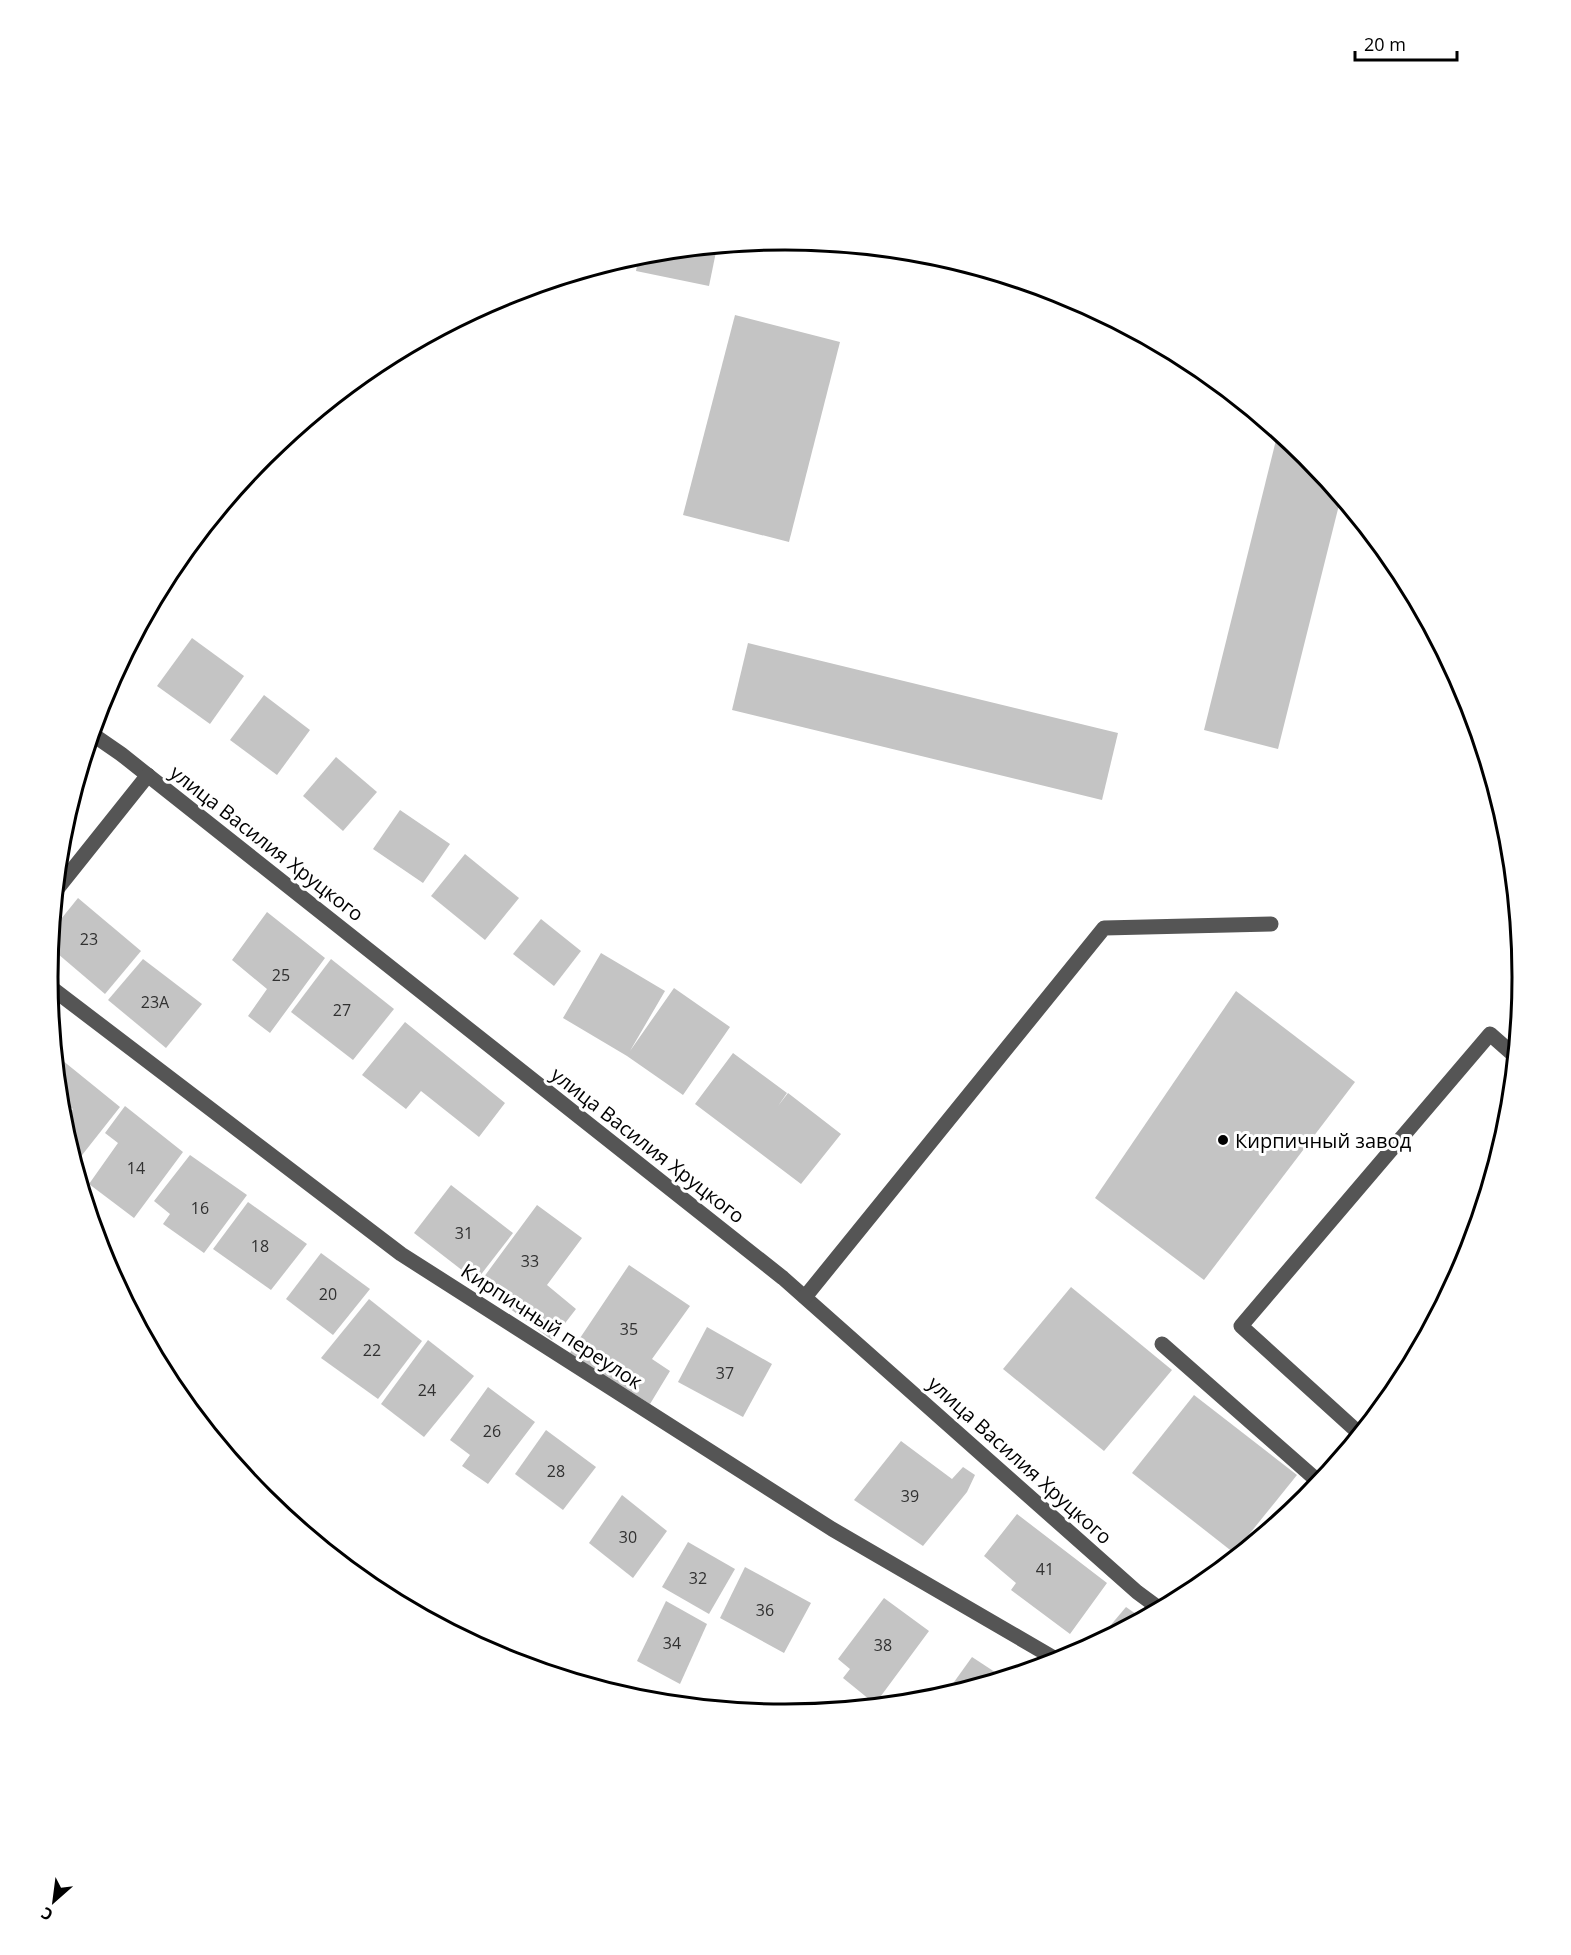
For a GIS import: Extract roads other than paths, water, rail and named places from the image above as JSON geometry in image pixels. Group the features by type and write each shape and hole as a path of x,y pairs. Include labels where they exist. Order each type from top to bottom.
{"street":[{"name":"улица Василия Хруцкого","path":"99,739 148,775 783,1278 1153,1604"},
{"path":"66,878 148,775"},
{"path":"805,1298 1104,928 1271,924"},
{"name":"Кирпичный переулок","path":"59,993 401,1254 832,1529 1047,1655"},
{"path":"1355,1429 1241,1326 1490,1034 1508,1050"},
{"path":"1162,1344 1313,1477"}],"place":[{"name":"Кирпичный завод","path":"1223,1140"}]}
